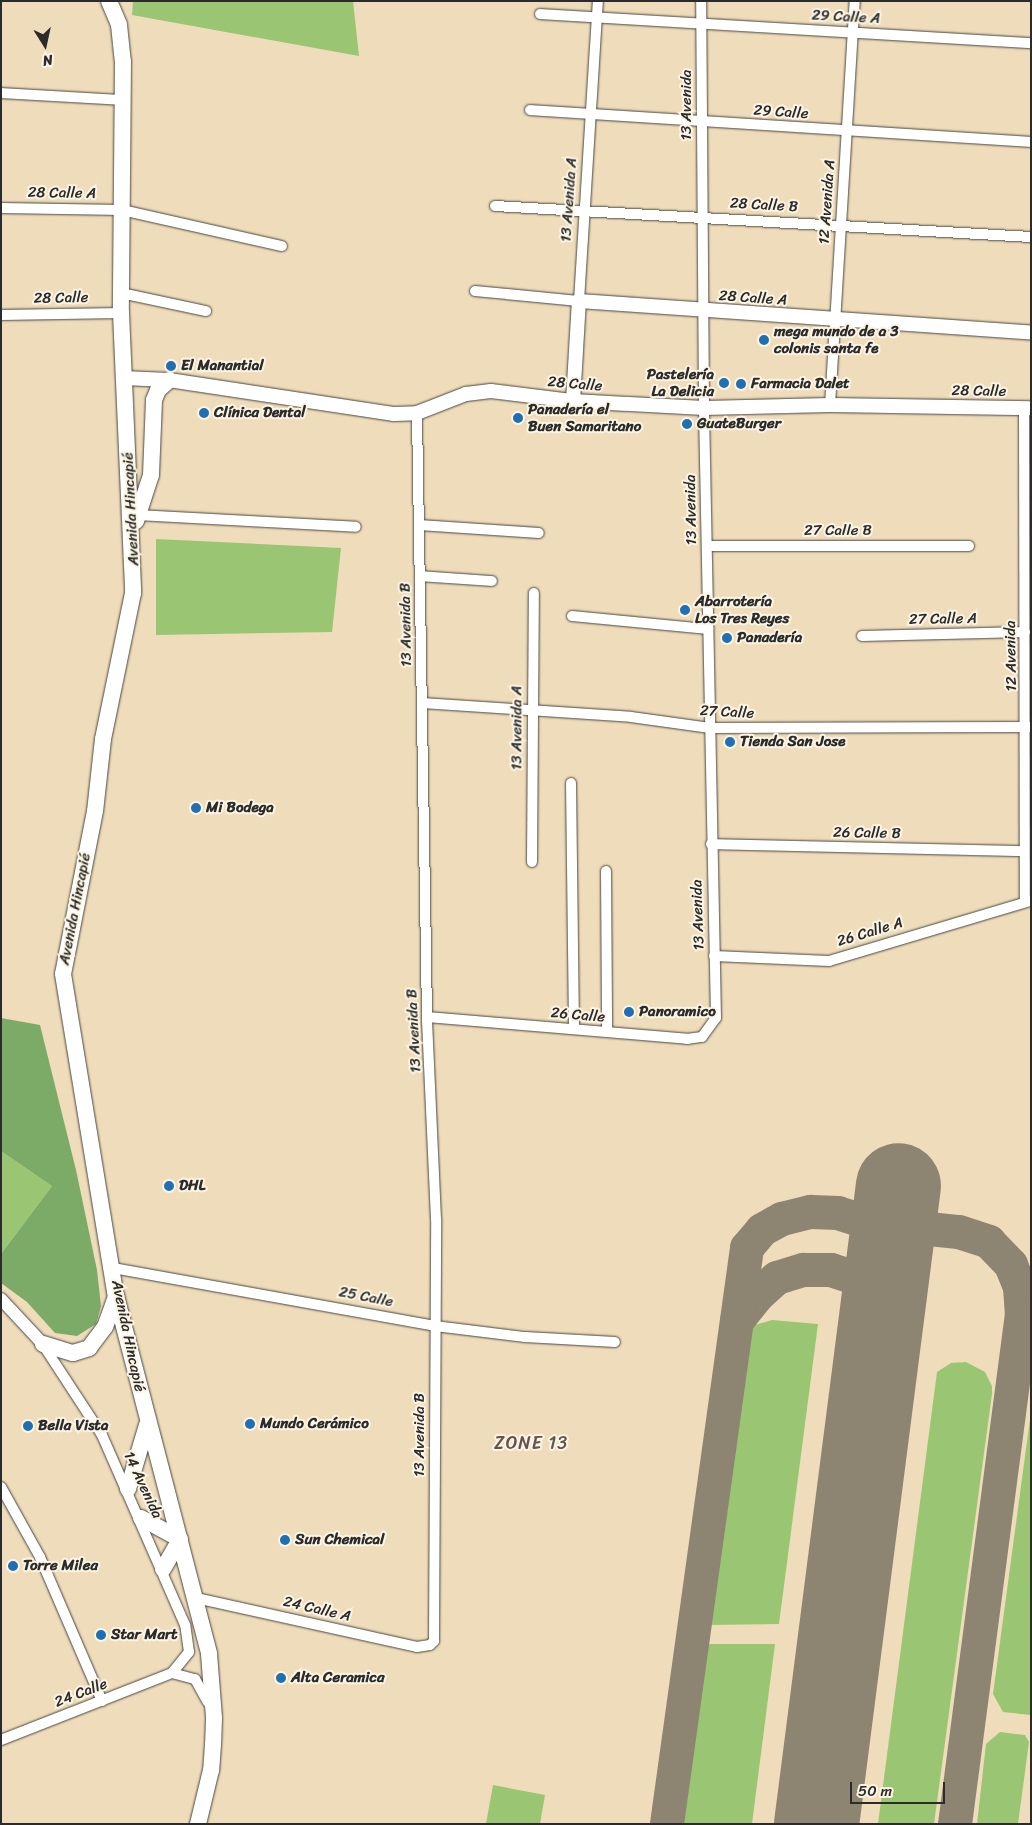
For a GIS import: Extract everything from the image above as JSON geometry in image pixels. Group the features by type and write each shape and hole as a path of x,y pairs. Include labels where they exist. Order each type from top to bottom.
{"main road":[{"name":"Avenida Hincapié","path":"109,1 122,38 124,100 121,313 123,378 134,543 134,593 126,640 103,738 95,810 63,974 113,1268 116,1296 147,1425 196,1598 209,1654 214,1718 211,1770 198,1824"},
{"name":"28 Calle A","path":"579,301 705,312 1031,333"},
{"name":"13 Avenida A","path":"573,401 579,301"},
{"name":"28 Calle","path":"123,378 169,380 394,414 417,413 475,392 573,401 704,408 830,406 1027,408"},
{"path":"134,543 137,515 151,475 154,400 158,390 169,380"},
{"path":"43,1344 73,1353 89,1348 105,1327 116,1296"},
{"path":"128,1490 147,1425"},
{"path":"141,1518 180,1539 163,1569"}],"street":[{"name":"13 Avenida A","path":"579,301 598,1"},
{"name":"13 Avenida","path":"701,1 706,546 716,1018"},
{"name":"12 Avenida A","path":"830,406 855,1"},
{"name":"29 Calle A","path":"540,14 1031,43"},
{"path":"1,93 124,100"},
{"name":"29 Calle","path":"530,110 1031,142"},
{"name":"28 Calle B","path":"495,206 841,224 1031,237"},
{"name":"28 Calle A","path":"1,208 122,210 282,246"},
{"name":"28 Calle A","path":"474,291 579,301"},
{"path":"121,293 206,311"},
{"name":"28 Calle","path":"1,315 121,313"},
{"name":"12 Avenida","path":"1027,408 1029,727 1023,851 1028,901"},
{"name":"13 Avenida B","path":"417,413 427,1017 436,1220 435,1632 430,1645"},
{"path":"137,515 356,527"},
{"path":"419,525 539,533"},
{"name":"27 Calle B","path":"706,546 969,546"},
{"path":"420,576 492,581"},
{"name":"13 Avenida A","path":"532,862 534,593"},
{"path":"572,616 708,629"},
{"name":"27 Calle A","path":"862,636 1027,637"},
{"name":"27 Calle","path":"422,703 631,718 710,728 1029,727"},
{"path":"571,783 574,1030"},
{"name":"26 Calle B","path":"711,844 1023,851"},
{"path":"606,872 608,1032"},
{"name":"26 Calle A","path":"714,956 829,961 1028,901"},
{"name":"26 Calle","path":"427,1017 695,1039 708,1032 716,1018"},
{"name":"25 Calle","path":"113,1268 435,1326 525,1338 615,1342"},
{"name":"14 Avenida","path":"1,1299 43,1344 85,1404 128,1490 163,1569 185,1625 189,1652"},
{"path":"1,1488 40,1557 102,1701"},
{"name":"24 Calle A","path":"196,1598 417,1647 430,1645"},
{"name":"24 Calle","path":"1,1740 172,1673 189,1652"},
{"path":"172,1673 195,1679 203,1687 214,1718"}],"green space":[{"path":"133,1 353,1 359,56 132,15"},
{"path":"156,539 341,548 332,632 156,635"},
{"path":"1,1018 40,1025 76,1170 97,1270 101,1306 96,1324 77,1336 55,1333 27,1302 1,1283 1,1254 52,1186 1,1151"},
{"path":"1,1151 52,1186 1,1254"},
{"path":"772,1320 818,1324 779,1624 708,1625 746,1336 755,1325"},
{"path":"966,1362 985,1372 992,1386 992,1394 934,1824 878,1824 937,1372 951,1363"},
{"path":"1031,1412 1031,1715 1003,1712 993,1694"},
{"path":"706,1644 775,1644 752,1824 681,1824"},
{"path":"1000,1732 1025,1735 1029,1742 1018,1824 977,1824 986,1744"},
{"path":"493,1785 545,1795 540,1824 486,1824"}],"taxiway":[{"path":"667,1824 747,1248 762,1230 782,1219 811,1212 838,1213 860,1220 878,1232 890,1251 908,1234 929,1229 959,1232 989,1242 1011,1265 1020,1287 1022,1314 955,1824"},
{"path":"737,1321 758,1295 777,1278 804,1270 831,1270 856,1278 882,1314"}],"runway":[{"path":"816,1824 898,1185"}],"place":[{"name":"mega mundo de a 3 colonis santa fe","path":"764,340"},
{"name":"El Manantial","path":"171,366"},
{"name":"Pastelería La Delicia","path":"724,383"},
{"name":"Farmacia Dalet","path":"741,384"},
{"name":"Clínica Dental","path":"204,413"},
{"name":"Panadería el Buen Samaritano","path":"518,418"},
{"name":"GuateBurger","path":"687,424"},
{"name":"Abarrotería Los Tres Reyes","path":"685,610"},
{"name":"Panadería","path":"727,638"},
{"name":"Tienda San Jose","path":"730,742"},
{"name":"Mi Bodega","path":"196,808"},
{"name":"Panoramico","path":"629,1012"},
{"name":"DHL","path":"169,1186"},
{"name":"Mundo Cerámico","path":"250,1424"},
{"name":"Bella Vista","path":"28,1426"},
{"name":"Sun Chemical","path":"285,1540"},
{"name":"Torre Milea","path":"13,1566"},
{"name":"Star Mart","path":"101,1635"},
{"name":"Alta Ceramica","path":"281,1678"}],"district":[{"name":"ZONE 13","path":"531,1443"}]}
